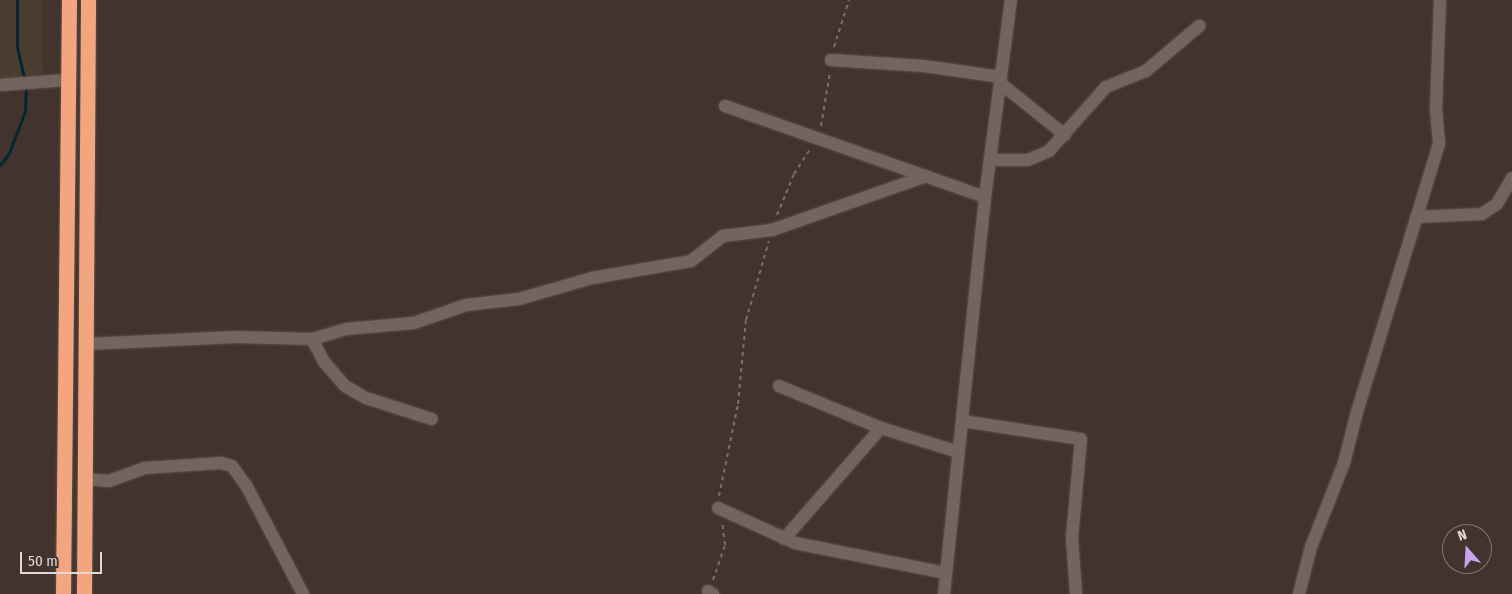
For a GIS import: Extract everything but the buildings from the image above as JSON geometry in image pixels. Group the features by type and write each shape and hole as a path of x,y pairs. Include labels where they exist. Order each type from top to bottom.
{"highway":[{"path":"63,594 69,0"},
{"path":"84,594 88,0"}],"street":[{"path":"944,594 985,197 1011,0"},
{"path":"1299,594 1310,547 1344,463 1439,143 1436,110 1440,0"},
{"path":"991,160 1039,157 1065,135 1106,88 1146,71 1199,26"},
{"path":"831,60 924,66 1000,80 1065,135"},
{"path":"0,85 67,80"},
{"path":"724,106 818,137 985,197"},
{"path":"87,344 236,337 312,339 346,329 414,323 466,305 519,299 592,278 691,261 723,236 772,230 926,176"},
{"path":"1416,217 1482,214 1497,204 1512,178"},
{"path":"312,339 325,363 345,386 366,398 432,419"},
{"path":"778,386 881,428 958,452"},
{"path":"962,421 1081,439 1072,537 1076,594"},
{"path":"784,539 881,428"},
{"path":"85,479 110,481 145,468 221,463 232,466 246,485 303,594"},
{"path":"718,508 784,539 945,574"}],"path":[{"path":"710,593 725,544 718,508 724,459 738,404 746,320 772,230 794,174 818,137 831,60 849,0"}],"shaded area":[{"path":"0,0 42,0 42,79 0,79"}],"waterway":[{"path":"17,0 17,47 25,81"},
{"path":"0,165 9,153 25,111 26,87"}]}
